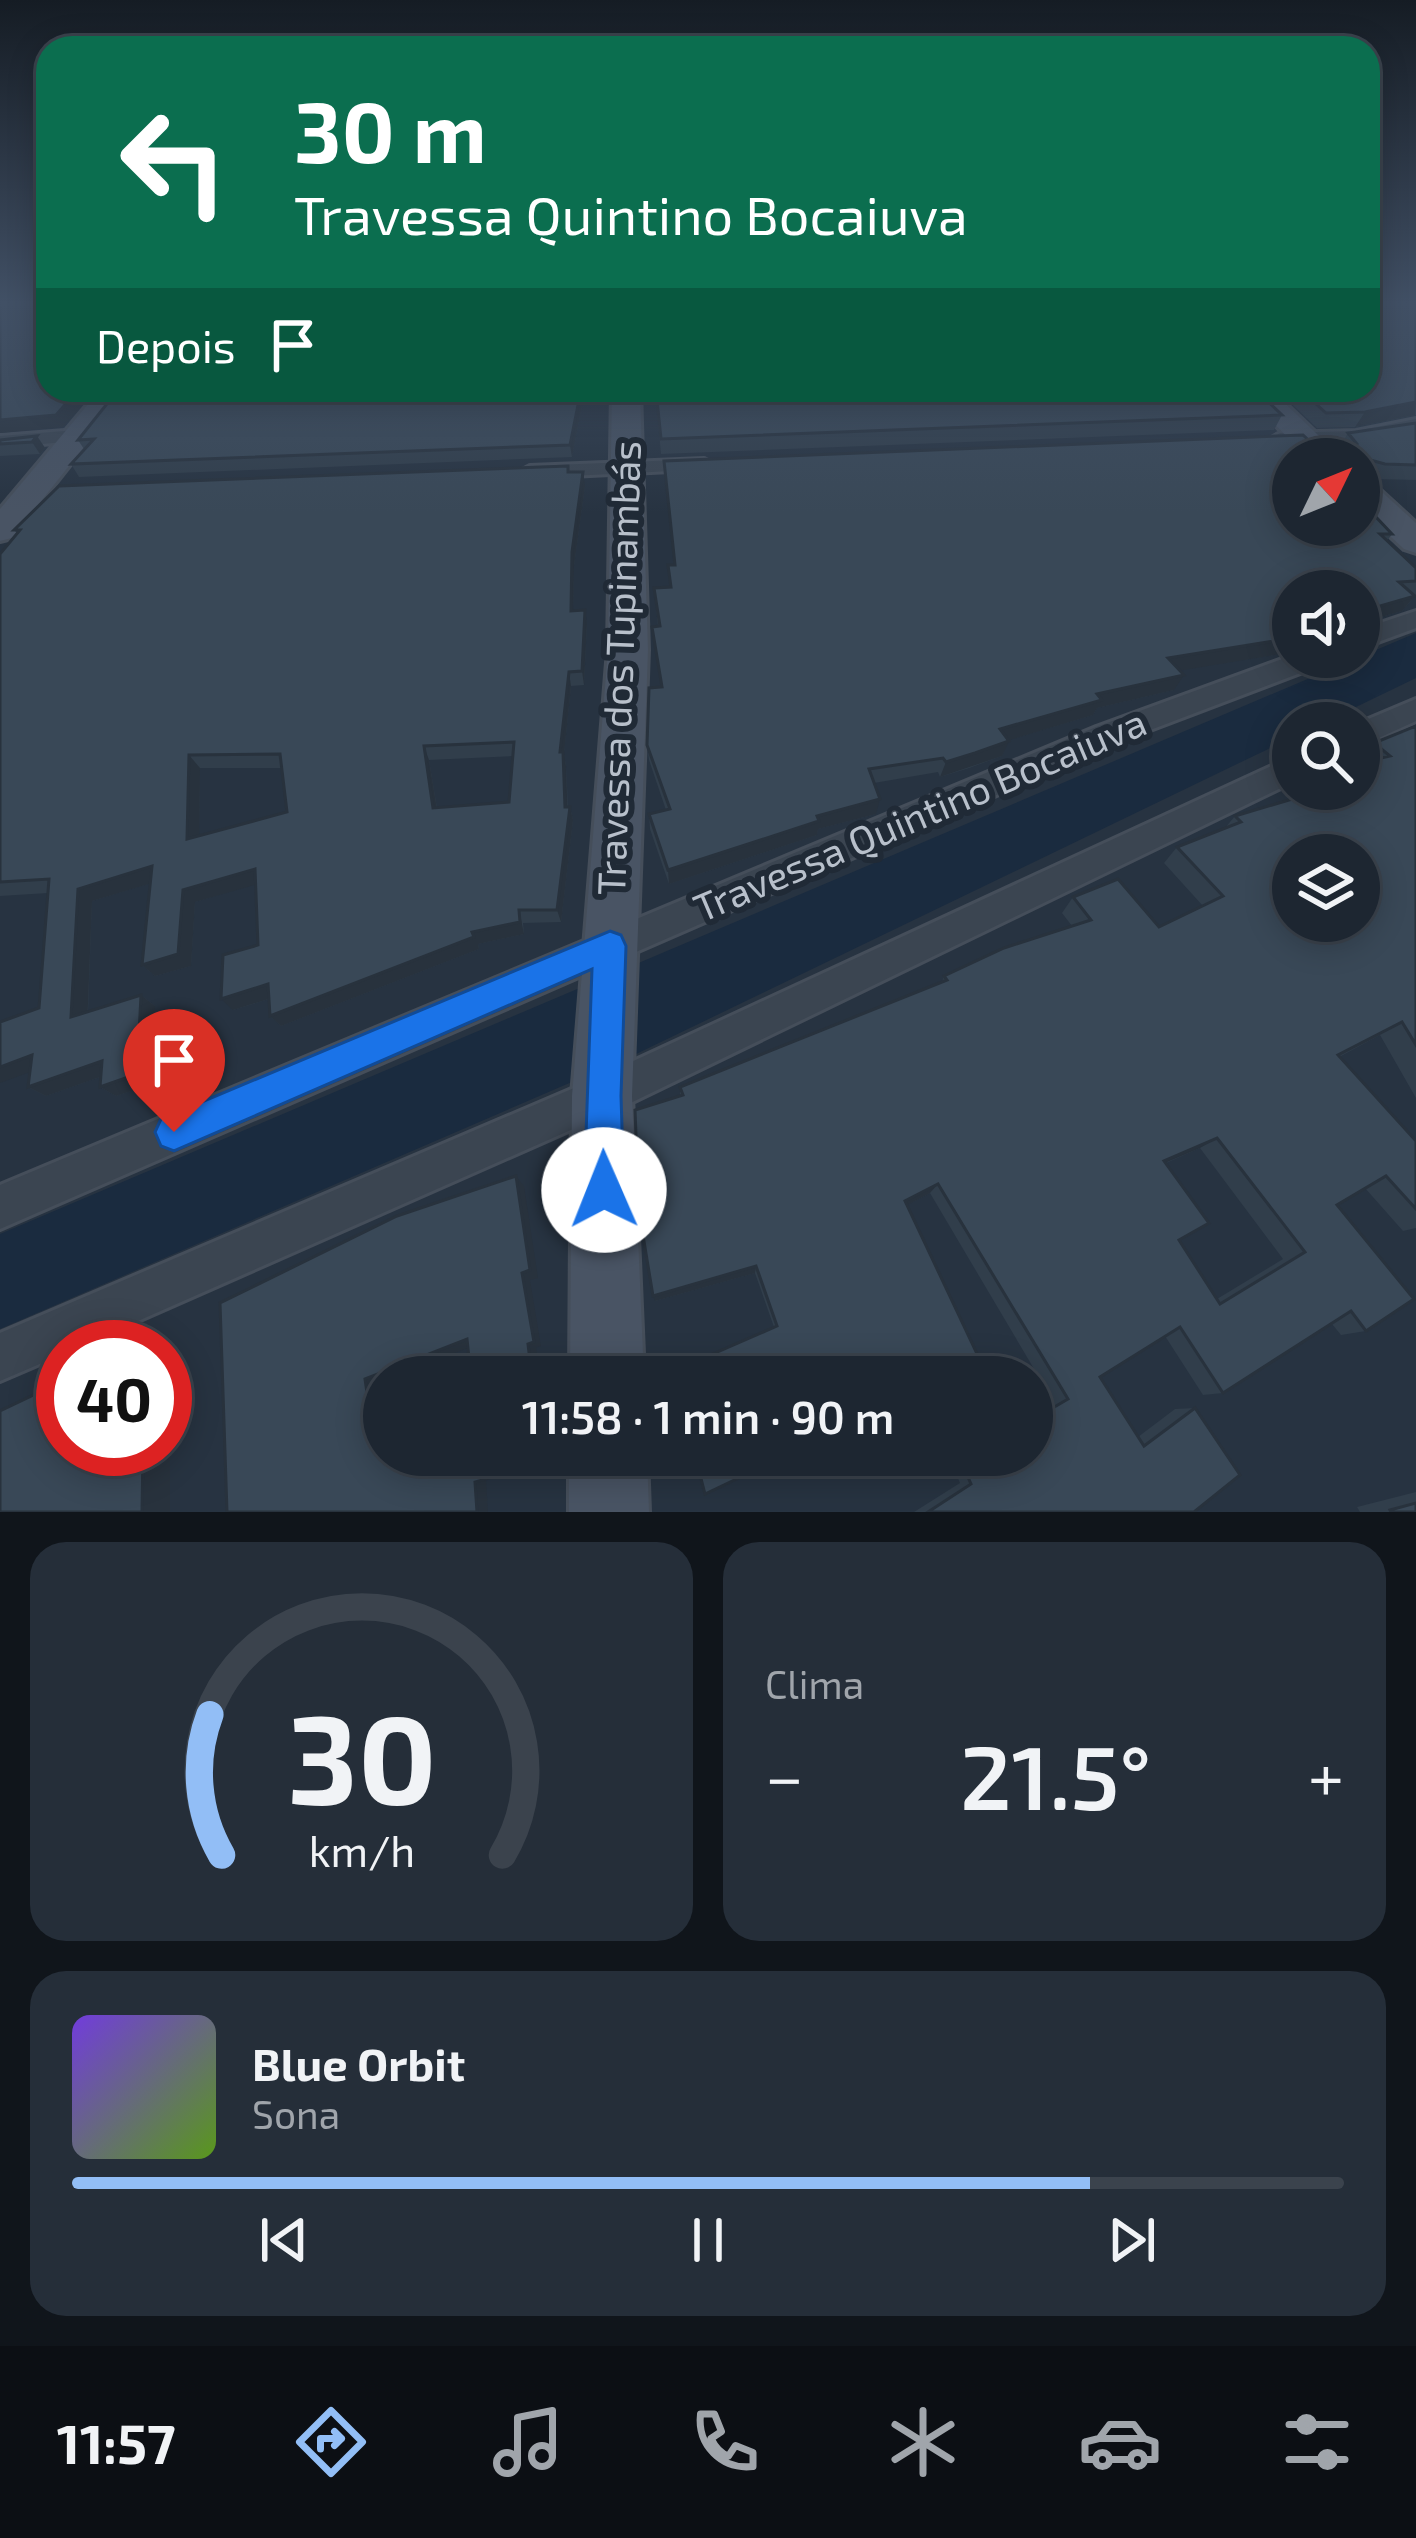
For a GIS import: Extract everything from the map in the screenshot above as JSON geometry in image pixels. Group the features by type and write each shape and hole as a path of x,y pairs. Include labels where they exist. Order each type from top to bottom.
{"street":[{"path":"0,531 44,489 105,402"},
{"name":"Travessa dos Tupinambás","path":"607,1356 602,1096 628,650 626,402"},
{"path":"1268,402 1305,438"},
{"path":"1352,438 1416,424"},
{"path":"0,442 78,436"},
{"path":"1257,440 1272,442"},
{"path":"507,473 719,464"},
{"path":"1380,509 1416,542"},
{"path":"1380,632 1416,619"},
{"name":"Travessa Quintino Bocaiuva","path":"0,1207 1106,734 1272,673"},
{"path":"1380,726 1416,709"},
{"path":"0,1357 602,1096 1272,778"},
{"path":"608,1476 609,1512"}],"water":[{"path":"1416,633 1416,678 1366,702 1272,702 1272,747 632,1056 0,1329 0,1234 1310,678 1380,678 1380,648"}],"building":[{"path":"0,372 36,372 36,402 67,402 56,415 0,420"},
{"path":"1380,372 1416,372 1416,402 1365,412 1326,413 1314,402 1380,402"},
{"path":"108,402 579,402 570,445 71,464 94,439 78,440"},
{"path":"657,402 1268,402 1282,415 661,439"},
{"path":"1416,423 1416,465 1380,463 1380,438 1352,438 1348,433"},
{"path":"1303,435 1306,438 1272,438 1272,546 1380,546 1380,534 1416,568 1416,581 1399,582 1415,596 1380,606 1380,570 1272,570 1272,641 1168,658 1184,675 1097,694 1102,700 1000,729 1009,741 946,762 943,758 869,769 880,799 817,816 819,821 668,870 649,814 670,809 647,745 649,688 662,687 652,627 660,626 654,588 671,587 668,565 675,565 664,461"},
{"path":"37,436 32,442 0,444 0,440"},
{"path":"568,466 568,472 583,472 572,552 571,611 585,610 582,671 569,672 560,752 565,807 570,807 557,910 519,910 520,922 472,932 474,937 270,1016 268,984 221,999 223,955 258,945 255,869 183,890 178,954 142,965 152,866 78,889 71,1017 141,995 137,1074 100,1087 102,1061 28,1087 32,1055 0,1067 0,1022 39,1008 49,879 0,882 0,554 20,530 14,530 59,486","holes":["514,742 509,802 433,808 424,746","280,754 287,812 187,839 189,755"]},
{"path":"1416,726 1416,1045 1402,1022 1338,1055 1416,1141 1416,1209 1386,1176 1337,1205 1414,1299 1366,1331 1351,1311 1223,1393 1180,1327 1100,1377 1144,1446 1195,1408 1240,1475 1194,1512 928,1512 971,1484 967,1476 1053,1476 1053,1408 1068,1399 1053,1374 1053,1356 1042,1356 938,1184 905,1201 978,1356 708,1356 777,1326 756,1266 653,1296 639,1211 635,1110 683,1095 680,1087 947,980 944,976 1004,948 1091,920 1073,897 1118,879 1159,927 1223,896 1177,847 1241,822 1235,816 1272,805 1272,810 1380,810 1380,758 1390,756 1380,748 1380,741","holes":["1217,1138 1305,1252 1220,1304 1179,1240 1209,1223 1164,1161"]},
{"path":"516,1176 530,1270 522,1273 534,1342 528,1344 529,1356 469,1356 467,1339 424,1356 363,1356 363,1476 496,1476 475,1482 477,1512 227,1512 220,1303 397,1216"},
{"path":"36,1394 36,1476 143,1476 142,1512 0,1512 0,1411"},
{"path":"700,1476 743,1476 705,1494"},
{"path":"1416,1503 1416,1512 1390,1510"}],"route":[{"path":"174,1132 610,946 602,1096 604,1190"}]}
